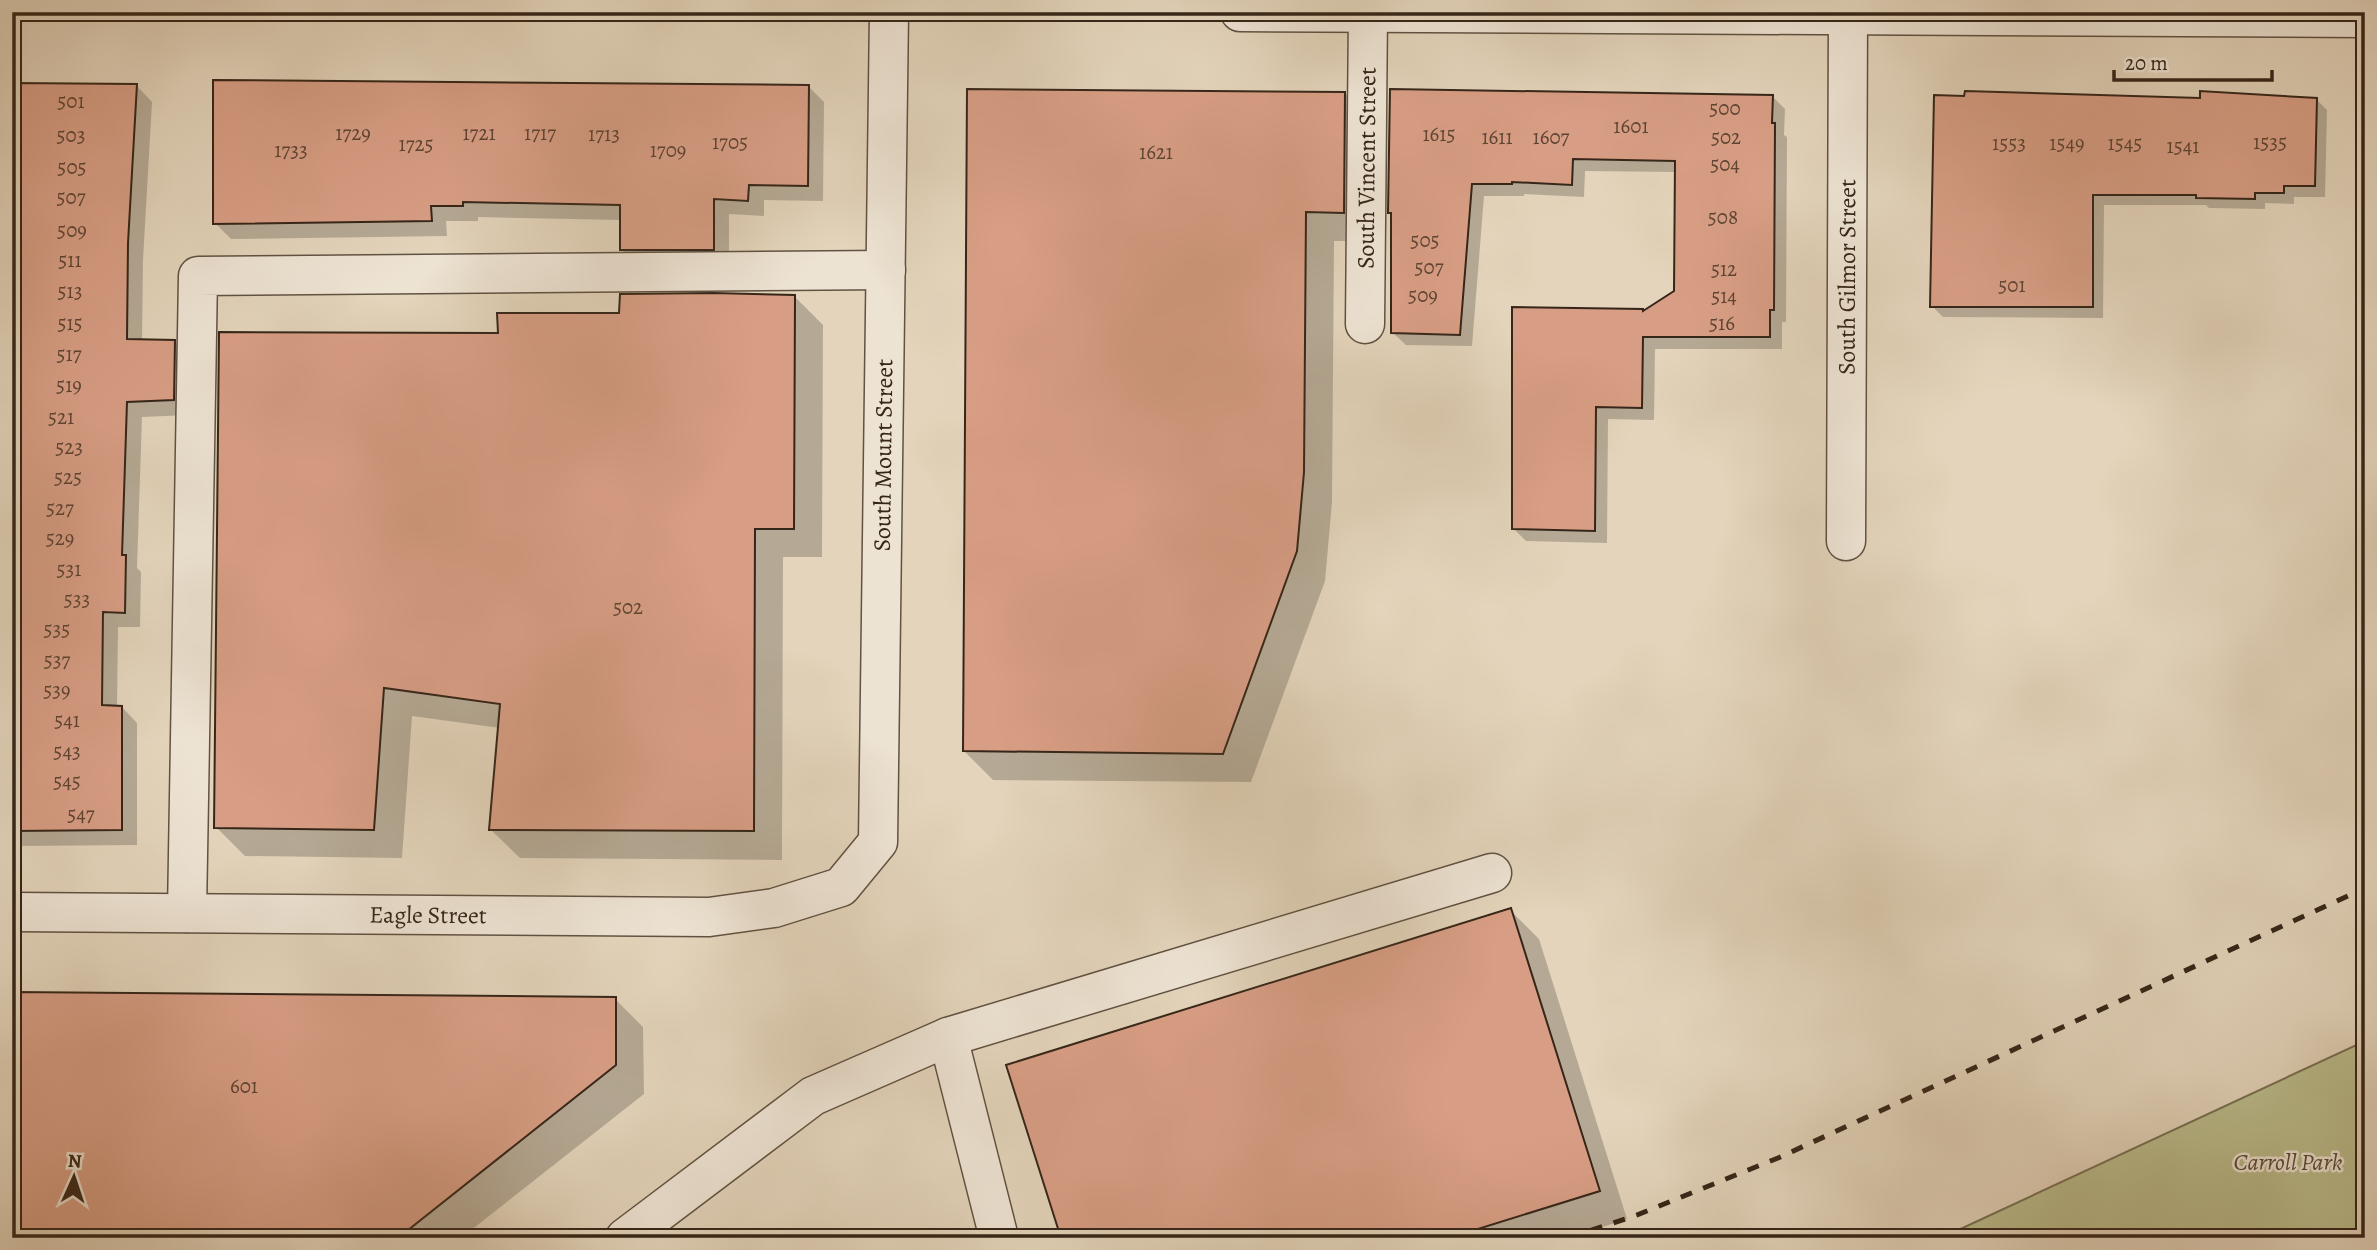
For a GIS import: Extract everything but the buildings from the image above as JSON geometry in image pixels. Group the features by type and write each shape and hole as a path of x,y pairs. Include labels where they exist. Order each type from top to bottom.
{"street":[{"name":"South Mount Street","path":"841,887 878,842 889,12"},
{"path":"1240,12 2347,16"},
{"name":"South Vincent Street","path":"1365,324 1368,13"},
{"name":"South Gilmor Street","path":"1846,541 1848,14"},
{"path":"187,913 198,276 886,270"},
{"path":"625,1238 813,1096 948,1037 1492,873"},
{"name":"Eagle Street","path":"12,912 709,917 774,908 841,887"},
{"path":"948,1037 999,1238"}],"green space":[{"name":"Carroll Park","path":"2365,1041 2365,1238 1941,1238"}],"railway":[{"path":"1568,1238 1637,1215 1778,1158 2365,888"}]}
